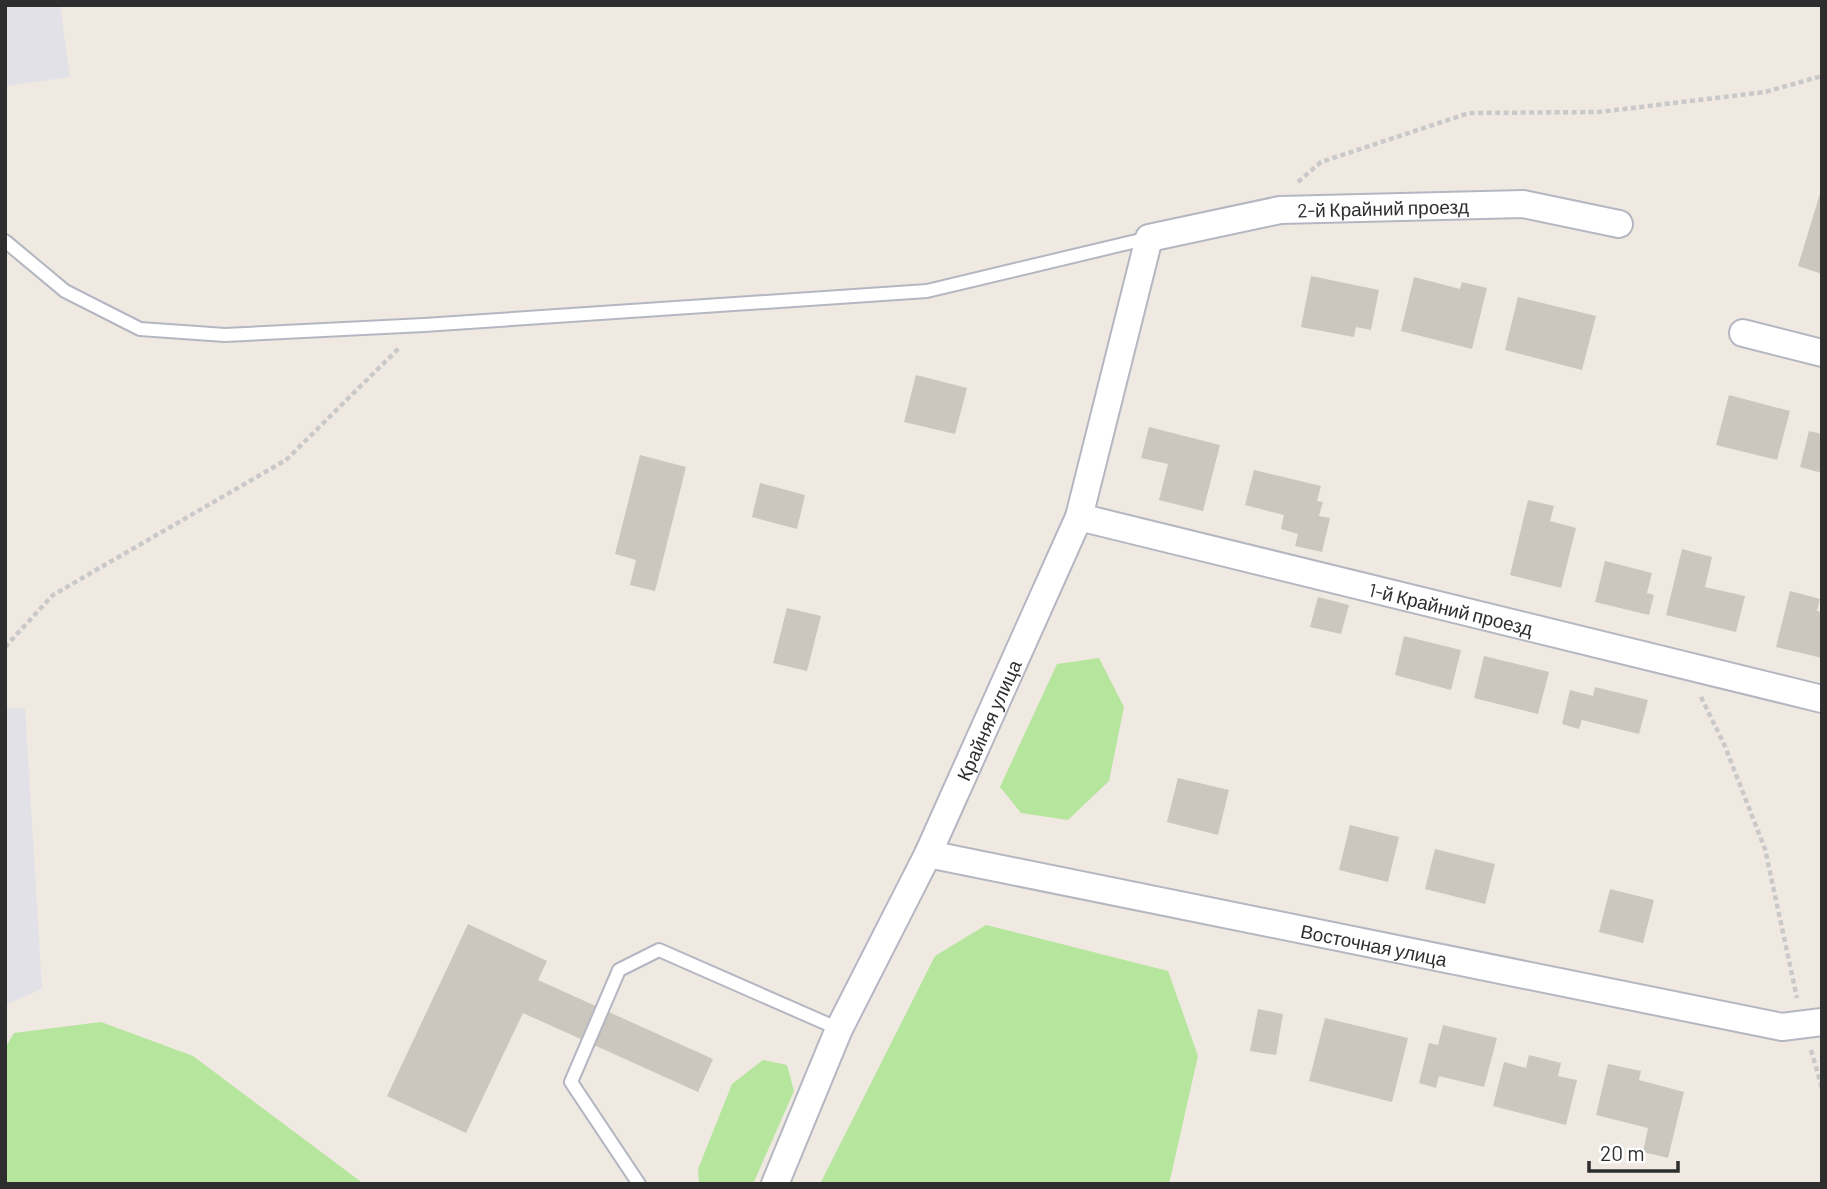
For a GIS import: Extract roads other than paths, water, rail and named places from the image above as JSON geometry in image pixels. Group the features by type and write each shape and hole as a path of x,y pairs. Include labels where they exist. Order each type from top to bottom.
{"street":[{"name":"2-й Крайний проезд","path":"1149,238 1280,211 1523,204 1619,224"},
{"name":"Крайняя улица","path":"775,1184 839,1030 928,854 1079,517 1149,238"},
{"path":"1743,333 1822,353"},
{"name":"1-й Крайний проезд","path":"1079,517 1822,699"},
{"name":"Восточная улица","path":"928,854 1782,1027 1813,1023"}],"lane":[{"path":"5,241 65,291 140,329 225,335 424,325 927,291 1149,238"},
{"path":"639,1184 572,1082 619,970 659,950 839,1030"}]}
